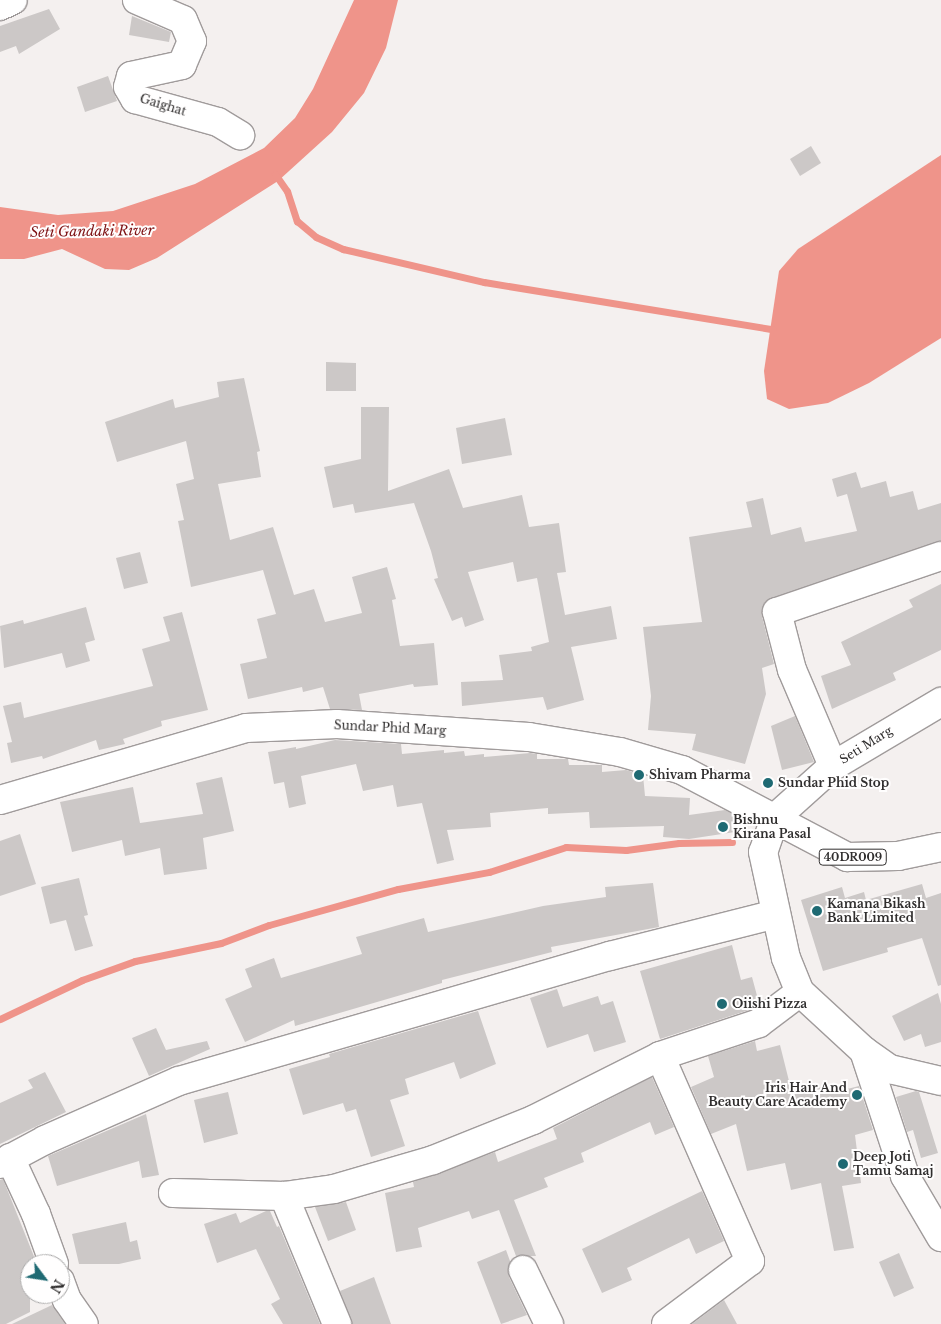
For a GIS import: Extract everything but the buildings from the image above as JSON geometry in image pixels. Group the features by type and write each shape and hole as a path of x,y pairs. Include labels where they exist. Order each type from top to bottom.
{"street":[{"path":"0,6 13,0"},
{"name":"Gaighat","path":"137,0 183,20 192,42 182,65 131,76 128,87 136,99 218,122 240,136"},
{"path":"833,766 792,670 777,612 941,556"},
{"name":"Seti Marg","path":"775,818 833,766 941,702"},
{"name":"Sundar Phid Marg","path":"0,800 246,728 337,724 529,736 620,752 682,770 775,818"},
{"path":"775,818 763,852 786,958 800,992 864,1051 890,1069 941,1081"},
{"name":"40DR009","path":"775,818 847,857 898,856 941,847"},
{"path":"50,1254 36,1214 5,1161 45,1140 179,1081 610,956 776,914"},
{"path":"173,1193 284,1196 334,1189 433,1160 533,1120 660,1056 759,1022 800,992"},
{"path":"864,1051 905,1176 941,1237"},
{"path":"660,1056 750,1261 666,1324"},
{"path":"284,1196 337,1324"},
{"path":"524,1270 549,1324"},
{"path":"70,1304 84,1324"}],"water":[{"name":"Seti Gandaki River","path":"354,0 398,0 386,48 364,93 332,132 278,181 157,258 129,270 105,269 62,249 24,259 0,259 0,207 58,215 113,211 195,184 264,148 295,118 313,89"},
{"path":"941,155 941,338 869,383 828,403 789,409 767,399 764,371 779,271 798,249"}],"waterway":[{"path":"275,174 287,191 297,221 316,237 343,249 484,282 772,329"},
{"path":"0,1019 82,980 135,961 221,943 269,925 398,889 489,872 566,847 626,850 679,843 732,842"}],"place":[{"name":"Shivam Pharma","path":"639,775"},
{"name":"Sundar Phid Stop","path":"768,783"},
{"name":"Bishnu Kirana Pasal","path":"723,827"},
{"name":"Kamana Bikash Bank Limited","path":"817,911"},
{"name":"Oiishi Pizza","path":"722,1004"},
{"name":"Iris Hair And Beauty Care Academy","path":"857,1095"},
{"name":"Deep Joti Tamu Samaj","path":"843,1164"}]}
